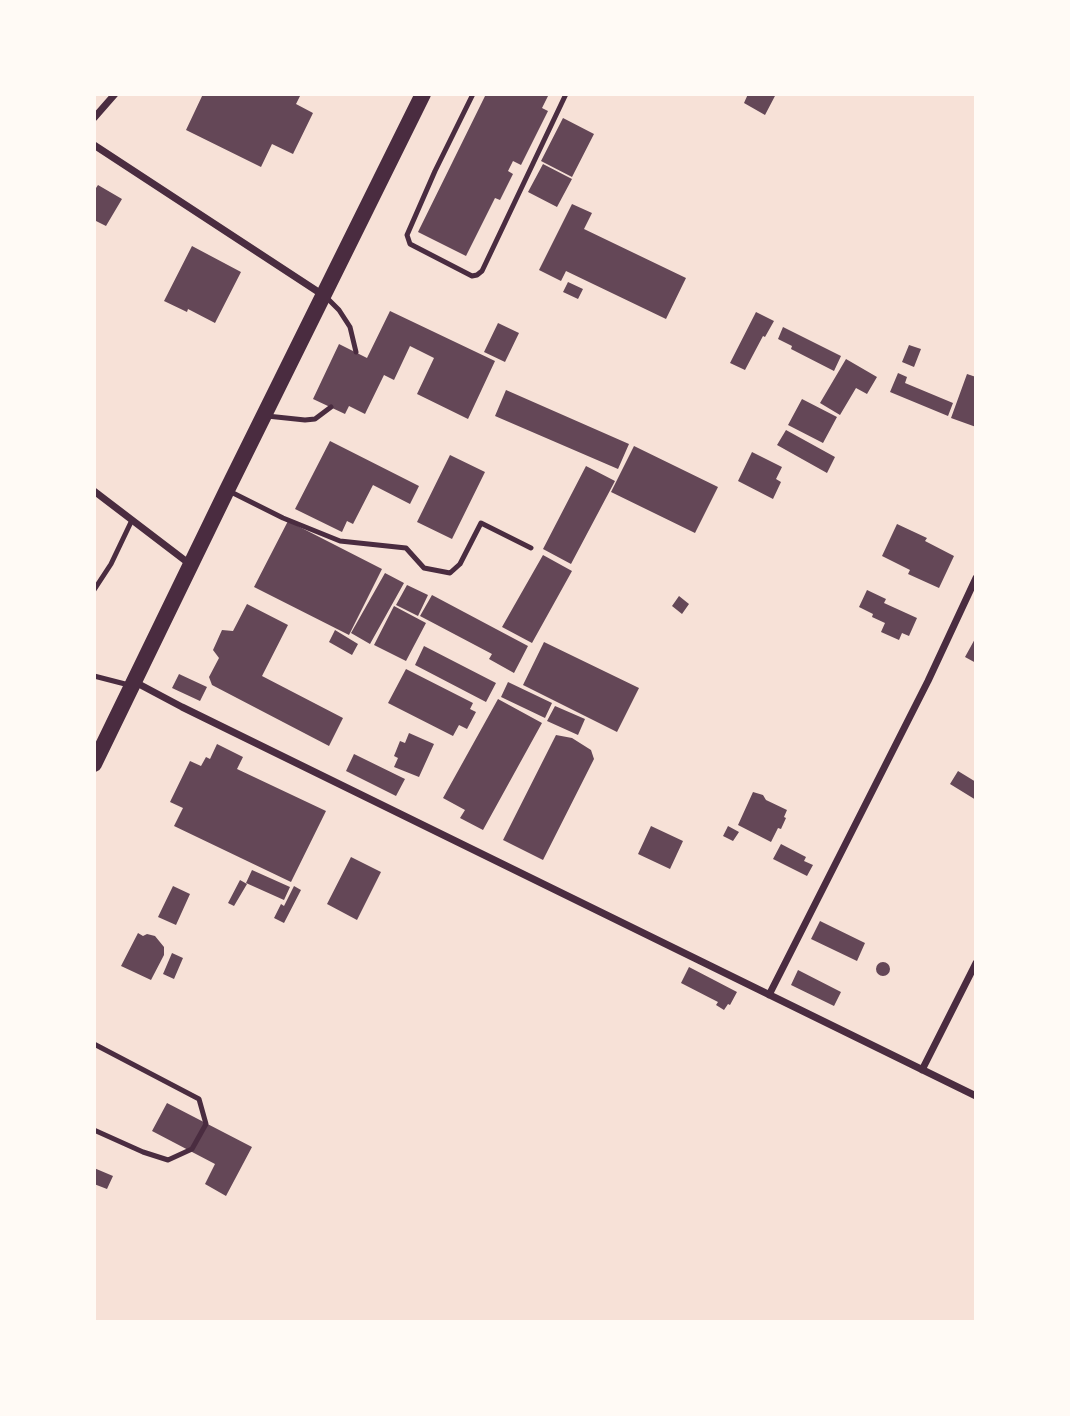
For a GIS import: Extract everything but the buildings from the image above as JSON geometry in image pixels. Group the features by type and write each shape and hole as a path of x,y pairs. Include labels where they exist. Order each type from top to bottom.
{"main road":[{"path":"94,764 98,750 192,565 423,94"}],"street":[{"path":"94,118 115,94"},
{"path":"94,145 324,295"},
{"path":"94,491 192,565"},
{"path":"769,995 928,681 975,578"},
{"path":"133,684 975,1096"},
{"path":"922,1070 975,963"}],"lane":[{"path":"473,94 407,235 410,244 472,275 482,271 566,94"},
{"path":"324,295 340,310 350,327 356,352"},
{"path":"264,416 315,419 331,407"},
{"path":"227,490 283,518 340,541 406,548 424,568 450,573 460,564 481,523 531,548"},
{"path":"94,590 111,564 132,520"},
{"path":"94,676 133,684"},
{"path":"94,1044 199,1100 205,1124 192,1149 168,1160 94,1130"}]}
